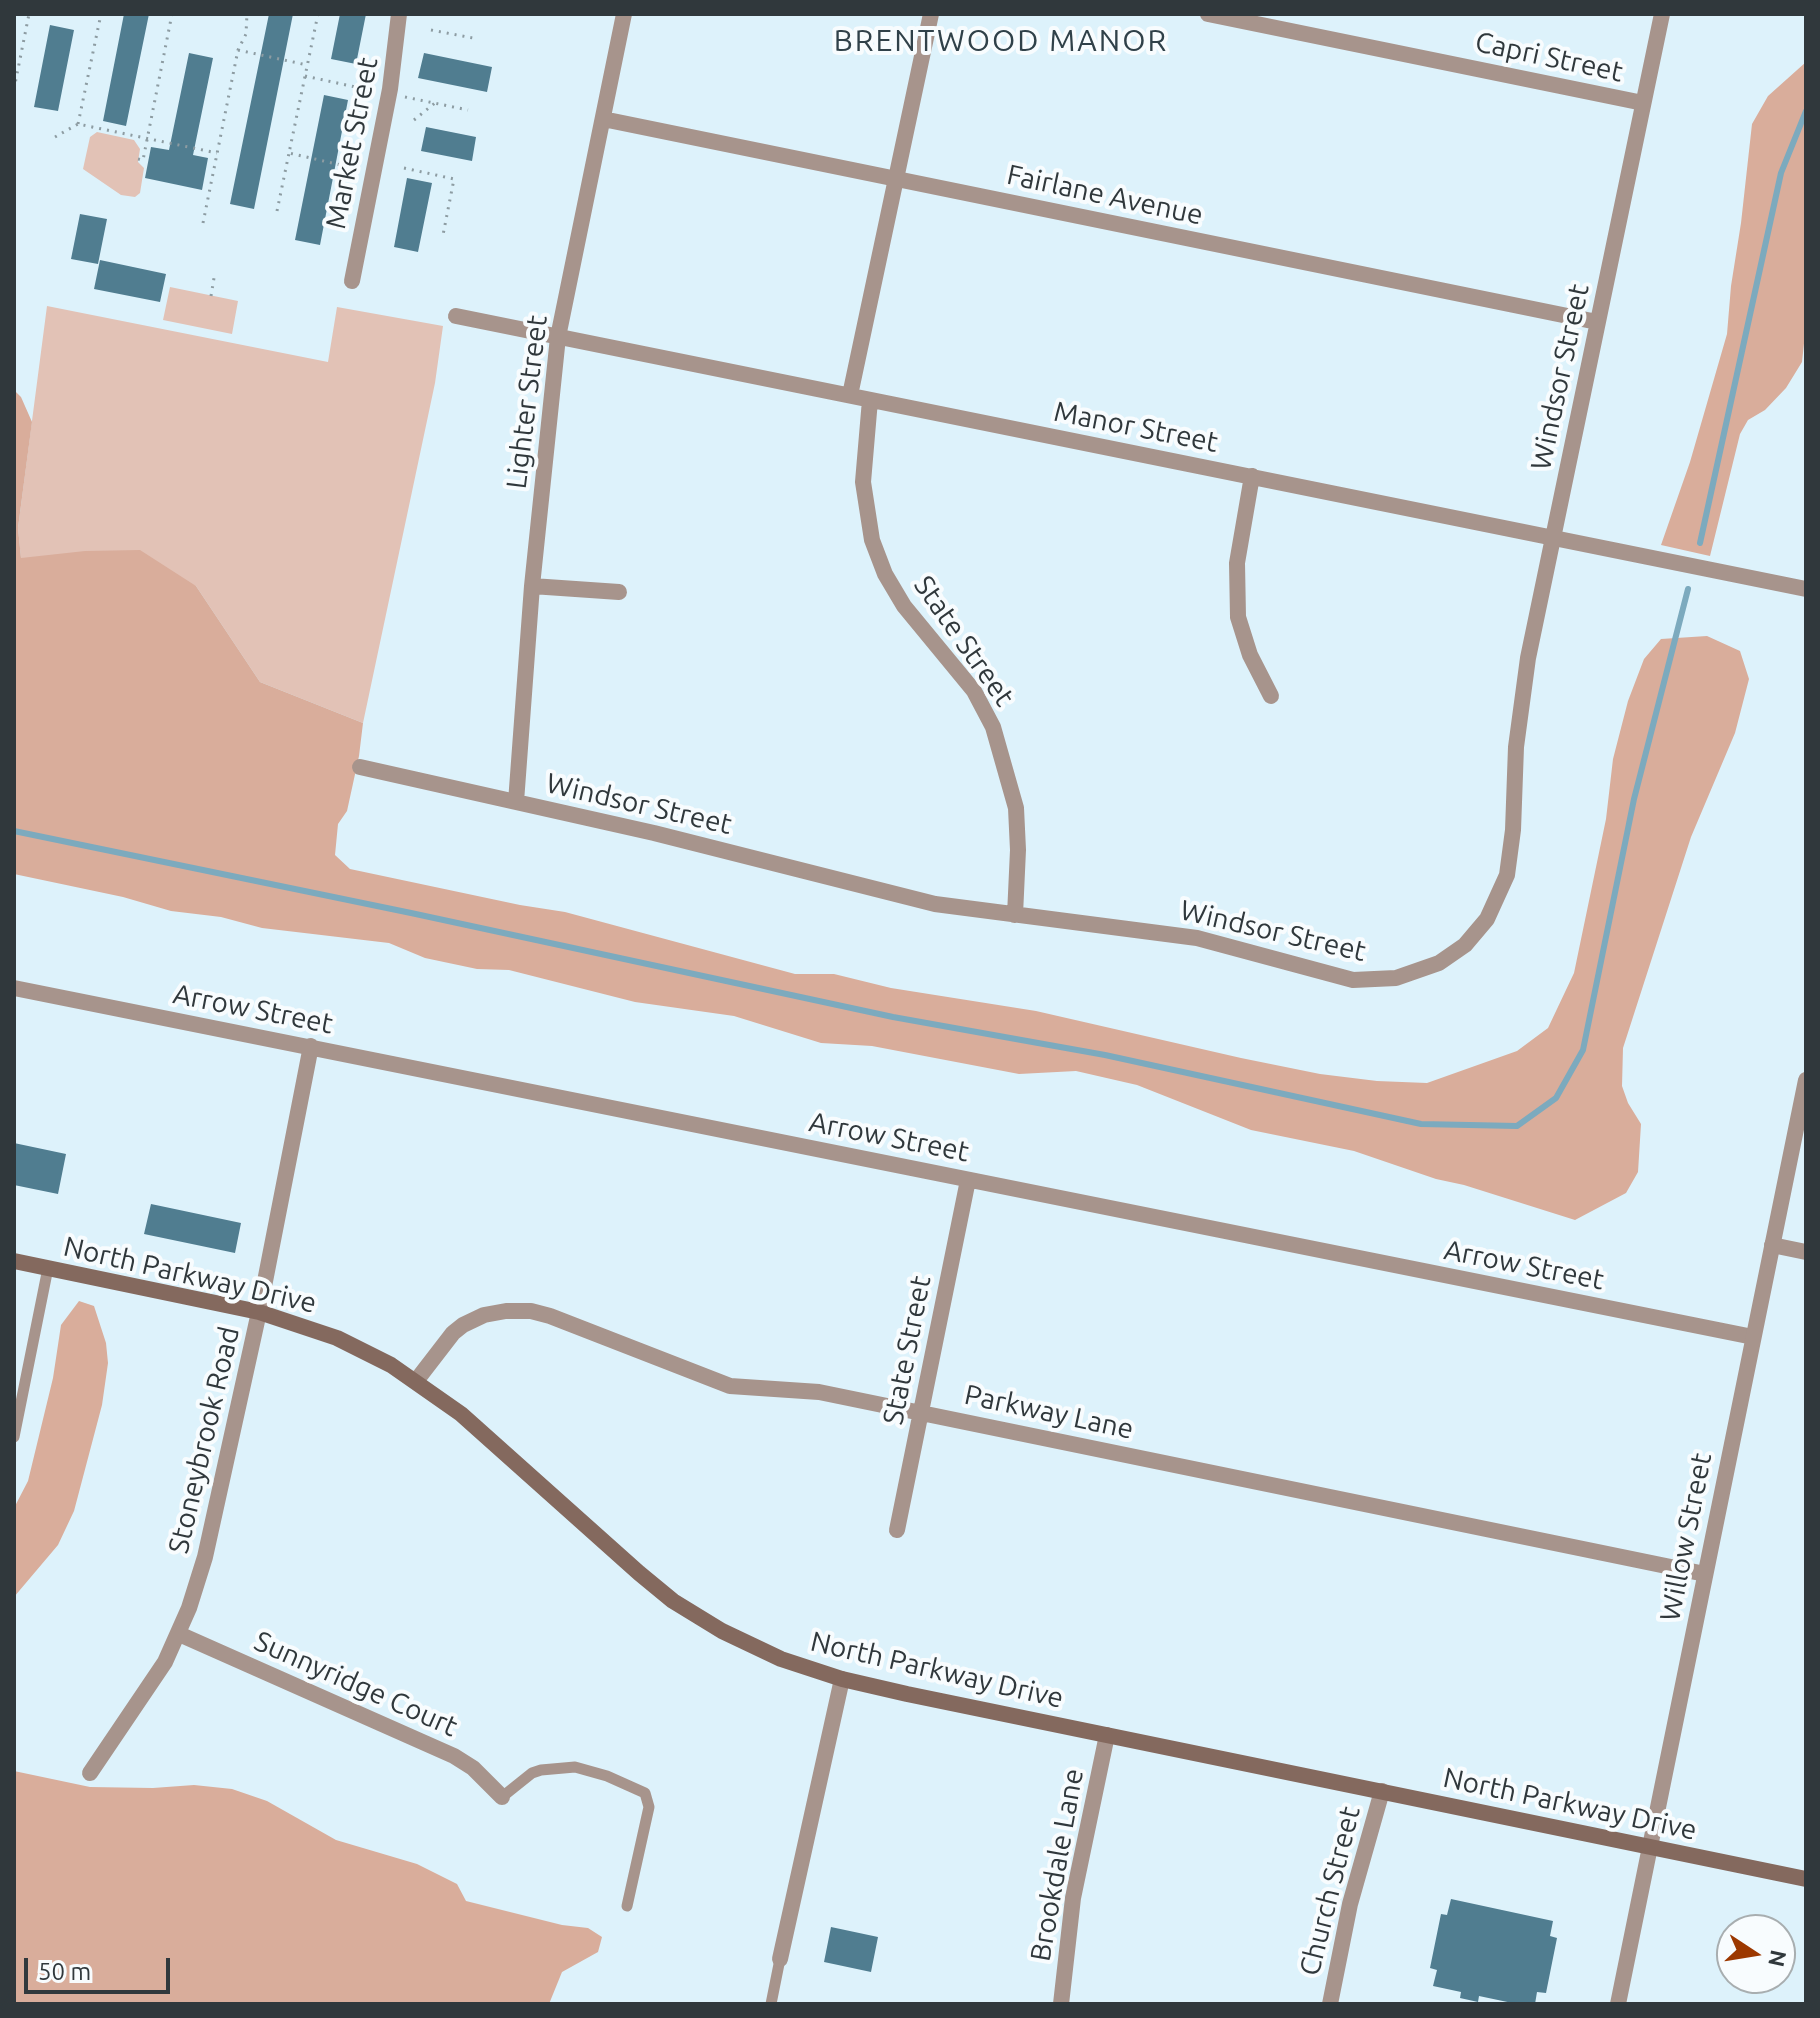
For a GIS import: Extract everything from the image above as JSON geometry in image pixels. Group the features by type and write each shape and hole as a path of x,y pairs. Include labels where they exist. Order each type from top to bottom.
{"main road":[{"name":"North Parkway Drive","path":"14,1261 259,1312 337,1338 391,1365 461,1414 639,1573 682,1607 743,1642 781,1659 842,1679 1806,1879"}],"street":[{"name":"Market Street","path":"352,281 390,89 399,14"},
{"name":"Lighter Street","path":"516,802 532,586 558,337 624,14"},
{"path":"850,395 931,14"},
{"name":"Capri Street","path":"1208,14 1643,103"},
{"name":"Windsor Street","path":"360,767 654,833 935,904 1197,938 1353,980 1410,975 1454,954 1487,919 1507,875 1521,703 1662,14"},
{"name":"Fairlane Avenue","path":"603,119 1597,322"},
{"name":"Manor Street","path":"456,316 1806,589"},
{"name":"State Street","path":"870,400 863,482 872,540 885,574 904,606 974,691 996,736 1011,787 1018,826 1015,915"},
{"path":"1252,476 1237,563 1238,617 1250,655 1271,696"},
{"path":"532,586 619,592"},
{"name":"Arrow Street","path":"14,988 1753,1337"},
{"name":"Stoneybrook Road","path":"90,1773 154,1680 179,1634 205,1557 259,1312 311,1046"},
{"name":"Willow Street","path":"1618,2004 1753,1337 1803,1108 1806,1080"},
{"name":"State Street","path":"897,1530 968,1180"},
{"path":"1772,1245 1806,1252"},
{"name":"Parkway Lane","path":"416,1381 453,1333 463,1325 484,1315 531,1311 715,1382 756,1390 819,1392 1705,1574"},
{"name":"Sunnyridge Court","path":"179,1634 454,1756 473,1768 502,1797"},
{"path":"780,1959 842,1679"},
{"name":"Brookdale Lane","path":"1061,2004 1073,1898 1107,1735"},
{"name":"Church Street","path":"1330,2004 1350,1904 1382,1791"}],"lane":[{"path":"14,1437 48,1268"},
{"path":"502,1797 532,1773 575,1767 607,1776 645,1793 649,1807 627,1906"},
{"path":"771,2004 780,1959"}],"path":[{"path":"14,89 29,14"},
{"path":"78,124 101,14"},
{"path":"138,159 143,160 172,14"},
{"path":"203,223 238,50 246,34 247,14"},
{"path":"277,211 318,14"},
{"path":"431,30 478,39"},
{"path":"238,50 307,65"},
{"path":"305,76 374,91"},
{"path":"402,96 468,110"},
{"path":"414,120 435,103"},
{"path":"55,137 78,124 217,153"},
{"path":"289,153 358,169"},
{"path":"404,168 454,179 443,235"},
{"path":"211,296 214,278"}],"shaded area":[{"path":"1806,62 1806,325 1802,362 1786,388 1765,410 1748,420 1740,434 1710,556 1661,545 1690,462 1727,334 1752,124 1768,96"},
{"path":"97,132 134,140 140,149 138,162 144,168 140,193 135,197 121,195 83,169 90,137"},
{"path":"170,287 238,301 232,334 163,320"},
{"path":"47,306 328,362 337,307 443,326 435,383 363,723 260,682 196,586 21,559 18,528"},
{"path":"14,390 21,397 32,422 18,528 21,558 85,551 140,550 196,586 260,682 363,723 347,811 338,824 335,855 350,869 565,912 795,974 834,974 891,988 1036,1011 1320,1074 1427,1083 1517,1051 1548,1028 1574,973 1606,819 1613,759 1628,701 1644,659 1661,639 1707,636 1740,651 1749,679 1735,733 1691,837 1623,1048 1622,1086 1641,1124 1638,1172 1626,1193 1575,1220 1354,1151 1251,1130 1137,1085 1076,1071 1019,1074 872,1046 821,1043 734,1016 635,1002 509,970 477,969 425,958 389,943 262,928 221,917 171,911 123,897 14,874"},
{"path":"79,1301 94,1306 106,1343 108,1363 102,1405 74,1511 58,1545 14,1597 14,1508 28,1481 53,1378 61,1325"},
{"path":"14,1771 90,1787 194,1785 232,1789 267,1801 336,1840 417,1864 457,1884 466,1901 562,1925 588,1928 602,1937 598,1952 562,1972 549,2004 14,2004"}],"building":[{"path":"124,14 149,14 126,126 103,121"},
{"path":"269,14 293,14 254,209 230,204"},
{"path":"340,14 366,14 356,64 331,59"},
{"path":"50,25 74,30 58,111 34,107"},
{"path":"189,53 213,58 193,155 208,158 202,190 145,178 151,147 169,150"},
{"path":"424,53 492,67 487,92 418,78"},
{"path":"324,95 348,100 320,245 295,240"},
{"path":"426,127 476,137 472,161 421,151"},
{"path":"407,178 432,183 418,252 394,247"},
{"path":"80,214 107,219 98,264 71,259"},
{"path":"100,260 166,274 160,302 94,289"},
{"path":"14,1143 66,1154 58,1194 14,1185"},
{"path":"151,1204 241,1223 235,1253 144,1234"},
{"path":"1451,1899 1553,1921 1550,1936 1557,1938 1546,1993 1537,1992 1535,2004 1517,2004 1479,1996 1478,2002 1460,1998 1461,1992 1433,1986 1437,1970 1430,1968 1441,1914 1447,1915"},
{"path":"831,1927 878,1937 871,1972 824,1962"}],"waterway":[{"path":"1700,543 1781,173 1806,111"},
{"path":"14,831 893,1017 1105,1055 1421,1124 1517,1126 1556,1098 1583,1050 1634,799 1688,589"}],"district":[{"name":"BRENTWOOD MANOR","path":"1001,41"}]}
